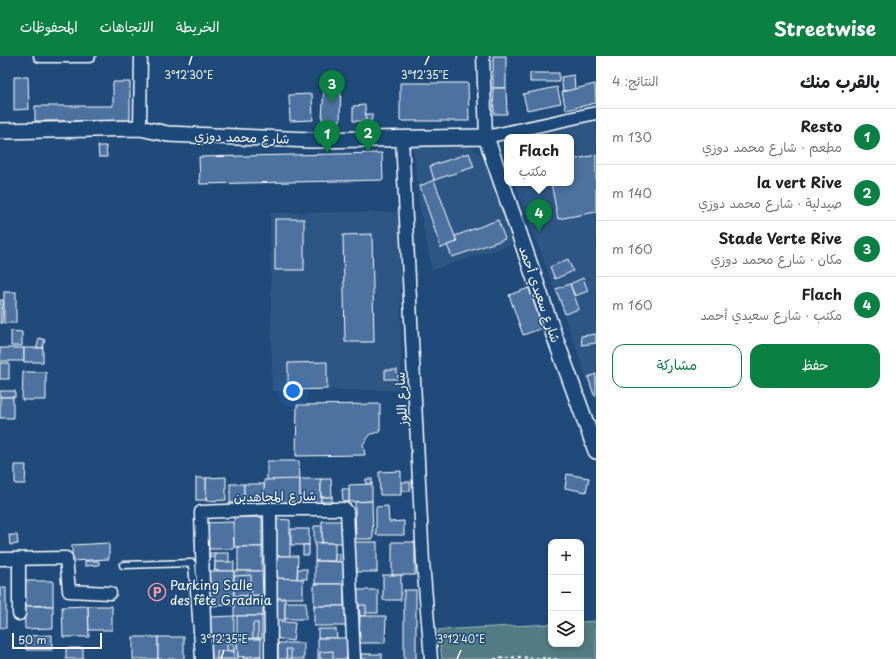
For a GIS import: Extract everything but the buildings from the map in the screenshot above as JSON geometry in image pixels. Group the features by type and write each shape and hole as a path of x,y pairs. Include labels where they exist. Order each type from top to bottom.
{"street":[{"path":"40,56 88,56"},
{"path":"140,128 141,56"},
{"path":"483,56 486,137 596,113"},
{"name":"شارع محمد دوزي","path":"0,131 140,128 168,134 311,140 486,137"},
{"name":"شارع سعيدي أحمد","path":"486,137 551,328 596,451"},
{"name":"شارع اللوز","path":"402,138 423,562 431,659"},
{"path":"270,509 271,659"},
{"name":"شارع المجاهدين","path":"205,659 201,512 270,509 346,509 354,659"},
{"path":"0,559 66,558 69,591 110,593"},
{"path":"19,559 19,614"}],"lane":[{"path":"123,565 192,563 199,659"}],"path":[{"path":"494,659 517,657 558,659"}],"shaded area":[{"path":"596,119 596,402 516,186 574,186 574,134 524,134"},
{"path":"504,138 504,153 499,139"},
{"path":"466,144 484,157 514,244 432,270 420,210 413,145"},
{"path":"400,212 401,390 272,391 270,213"}],"green space":[{"path":"596,621 596,659 442,659 438,630 548,624 548,647 584,647 584,622"}],"place":[{"name":"Stade Verte Rive","path":"332,103"},
{"name":"la vert Rive","path":"368,152"},
{"name":"Resto","path":"327,153"},
{"name":"Flach","path":"539,232"},
{"name":"Parking Salle des fête Gradnia","path":"157,592"}]}
